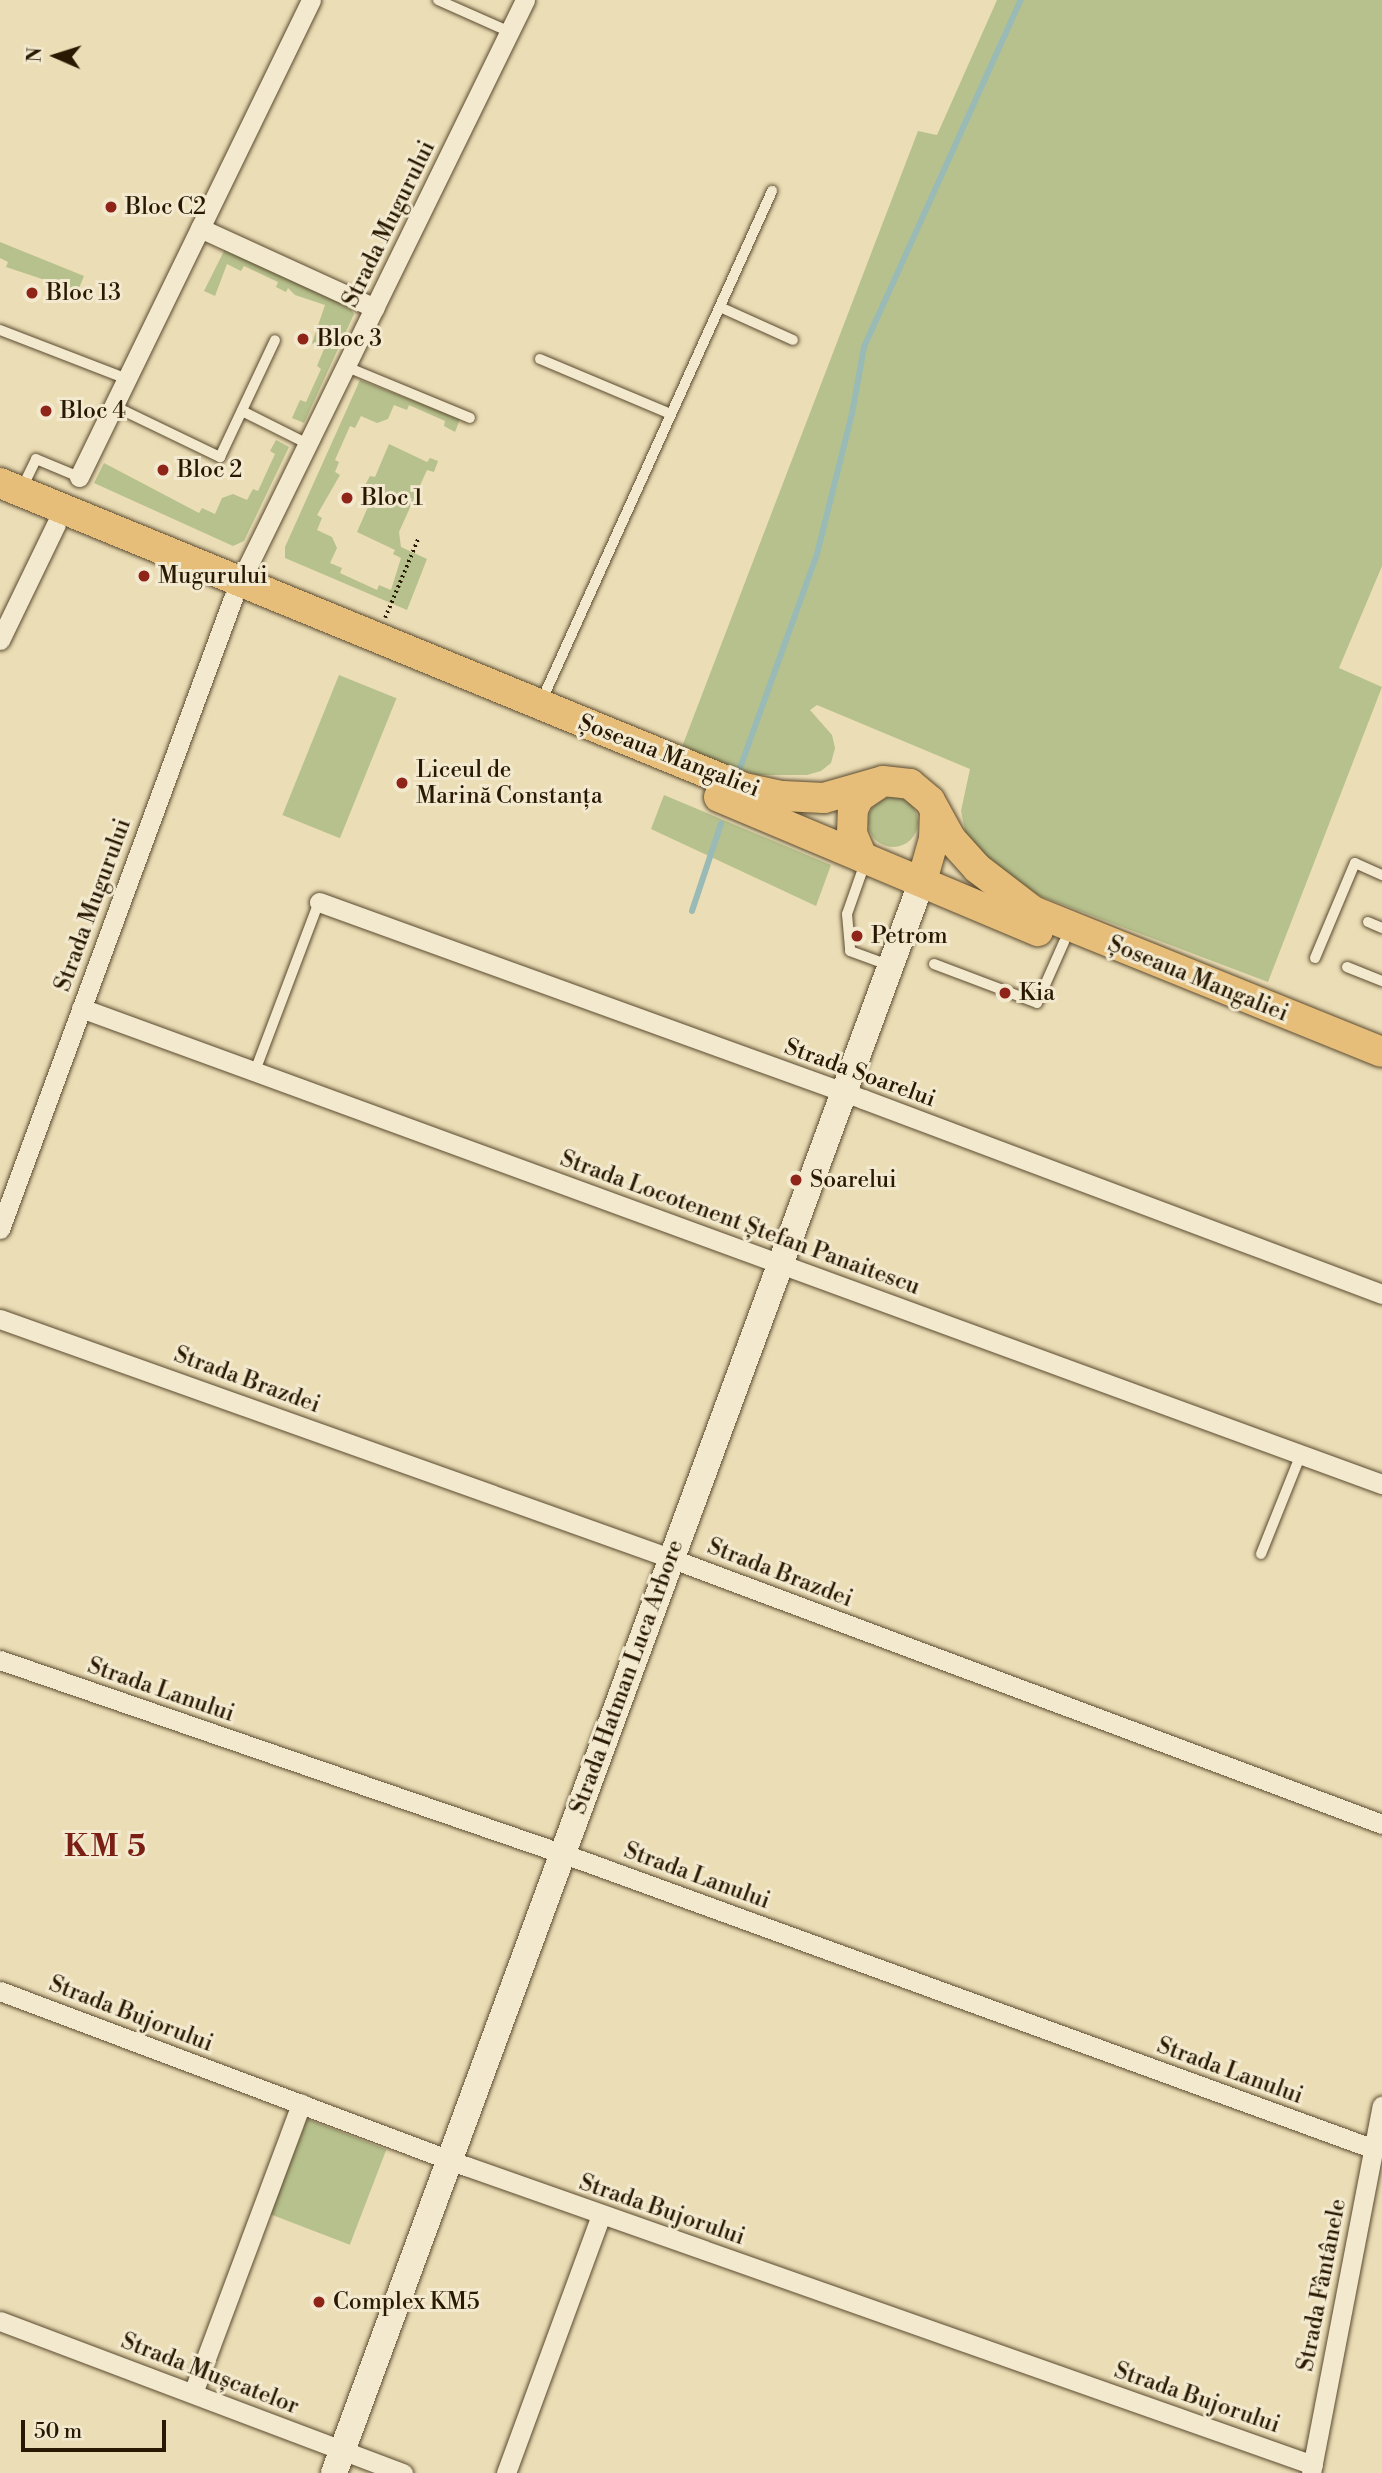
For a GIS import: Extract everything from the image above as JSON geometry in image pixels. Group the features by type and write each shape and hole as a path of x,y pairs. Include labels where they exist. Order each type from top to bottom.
{"main road":[{"name":"Șoseaua Mangaliei","path":"7,492 864,858 1382,1070"},
{"name":"Șoseaua Mangaliei","path":"7,492 56,524 539,706 676,763 762,792 824,798 883,781 897,780 921,791 935,814 977,868 1033,911 1382,1052"},
{"path":"864,858 852,835 853,809 868,789 883,781"},
{"path":"922,881 934,839 935,814"}],"street":[{"path":"79,477 311,0"},
{"name":"Strada Mugurului","path":"0,1229 236,590 525,0"},
{"path":"200,228 375,308"},
{"path":"0,640 56,524"},
{"name":"Strada Hatman Luca Arbore","path":"338,2462 922,881"},
{"name":"Strada Soarelui","path":"318,902 845,1093 1382,1294"},
{"name":"Strada Locotenent Ștefan Panaitescu","path":"81,1008 1382,1484"},
{"name":"Strada Brazdei","path":"0,1319 670,1558 1382,1824"},
{"name":"Strada Lanului","path":"0,1660 563,1853 1374,2150"},
{"name":"Strada Bujorului","path":"0,1991 449,2160 1312,2469"},
{"path":"193,2393 301,2104"},
{"name":"Strada Fântânele","path":"1312,2469 1382,2106"},
{"path":"506,2473 601,2215"},
{"name":"Strada Mușcatelor","path":"0,2321 193,2393 338,2462 403,2473"}],"lane":[{"path":"438,0 510,32"},
{"path":"539,706 772,191"},
{"path":"720,307 793,340"},
{"path":"0,330 127,379"},
{"path":"114,406 220,457 275,341"},
{"path":"540,359 671,414"},
{"path":"347,367 470,418"},
{"path":"242,411 308,444"},
{"path":"7,492 36,459 79,477"},
{"path":"864,858 847,914 850,951 891,967"},
{"path":"1315,958 1355,863 1382,875"},
{"path":"255,1071 318,902"},
{"path":"1368,922 1382,928"},
{"path":"934,964 1037,1003 1064,942"},
{"path":"1347,967 1382,981"},
{"path":"1261,1554 1301,1454"}],"path":[{"path":"382,626 418,539"}],"green space":[{"path":"997,0 1382,0 1382,566 1339,668 1382,687 1268,982 1027,891 994,874 966,835 961,811 970,769 817,705 810,710 832,735 835,748 831,763 821,771 807,775 758,775 680,752 918,131 937,135"},
{"path":"0,242 84,276 75,298 59,291 60,285 6,267 8,262 0,258"},
{"path":"226,247 348,305 354,314 304,423 292,418 300,400 306,402 321,369 317,366 324,349 312,343 325,305 295,295 288,288 286,292 276,287 278,282 244,266 241,271 227,264 215,296 204,291"},
{"path":"360,380 460,419 455,432 444,426 445,421 409,405 407,410 394,405 388,419 377,423 361,416 355,428 350,426 335,460 339,462 335,472 340,475 317,515 322,518 317,530 332,537 337,548 330,563 342,568 340,573 377,590 379,585 391,590 401,558 393,554 395,550 357,532 371,500 367,497 370,490 364,487 370,476 375,477 389,444 427,462 430,458 438,461 434,472 427,470 399,532 401,547 427,559 407,610 285,558 285,547"},
{"path":"276,440 289,447 244,541 233,546 94,483 104,463 199,513 202,508 215,514 222,498 233,494 247,500 253,489 258,491 275,454 270,451"},
{"path":"339,675 396,698 340,838 282,815"},
{"path":"664,795 831,865 816,906 651,829"},
{"path":"893,797 910,805 918,822 910,839 893,847 876,839 868,822 876,805"},
{"path":"307,2119 386,2149 350,2245 270,2214"}],"waterway":[{"path":"740,768 817,554 852,414 864,347 1021,0"},
{"path":"692,911 721,824"}],"place":[{"name":"Bloc C2","path":"111,207"},
{"name":"Bloc 13","path":"32,293"},
{"name":"Bloc 3","path":"303,339"},
{"name":"Bloc 4","path":"46,411"},
{"name":"Bloc 2","path":"163,470"},
{"name":"Bloc 1","path":"347,498"},
{"name":"Mugurului","path":"144,576"},
{"name":"Liceul de Marină Constanța","path":"402,783"},
{"name":"Petrom","path":"857,936"},
{"name":"Kia","path":"1005,993"},
{"name":"Soarelui","path":"796,1180"},
{"name":"Complex KM5","path":"319,2302"}],"district":[{"name":"KM 5","path":"106,1847"}]}
